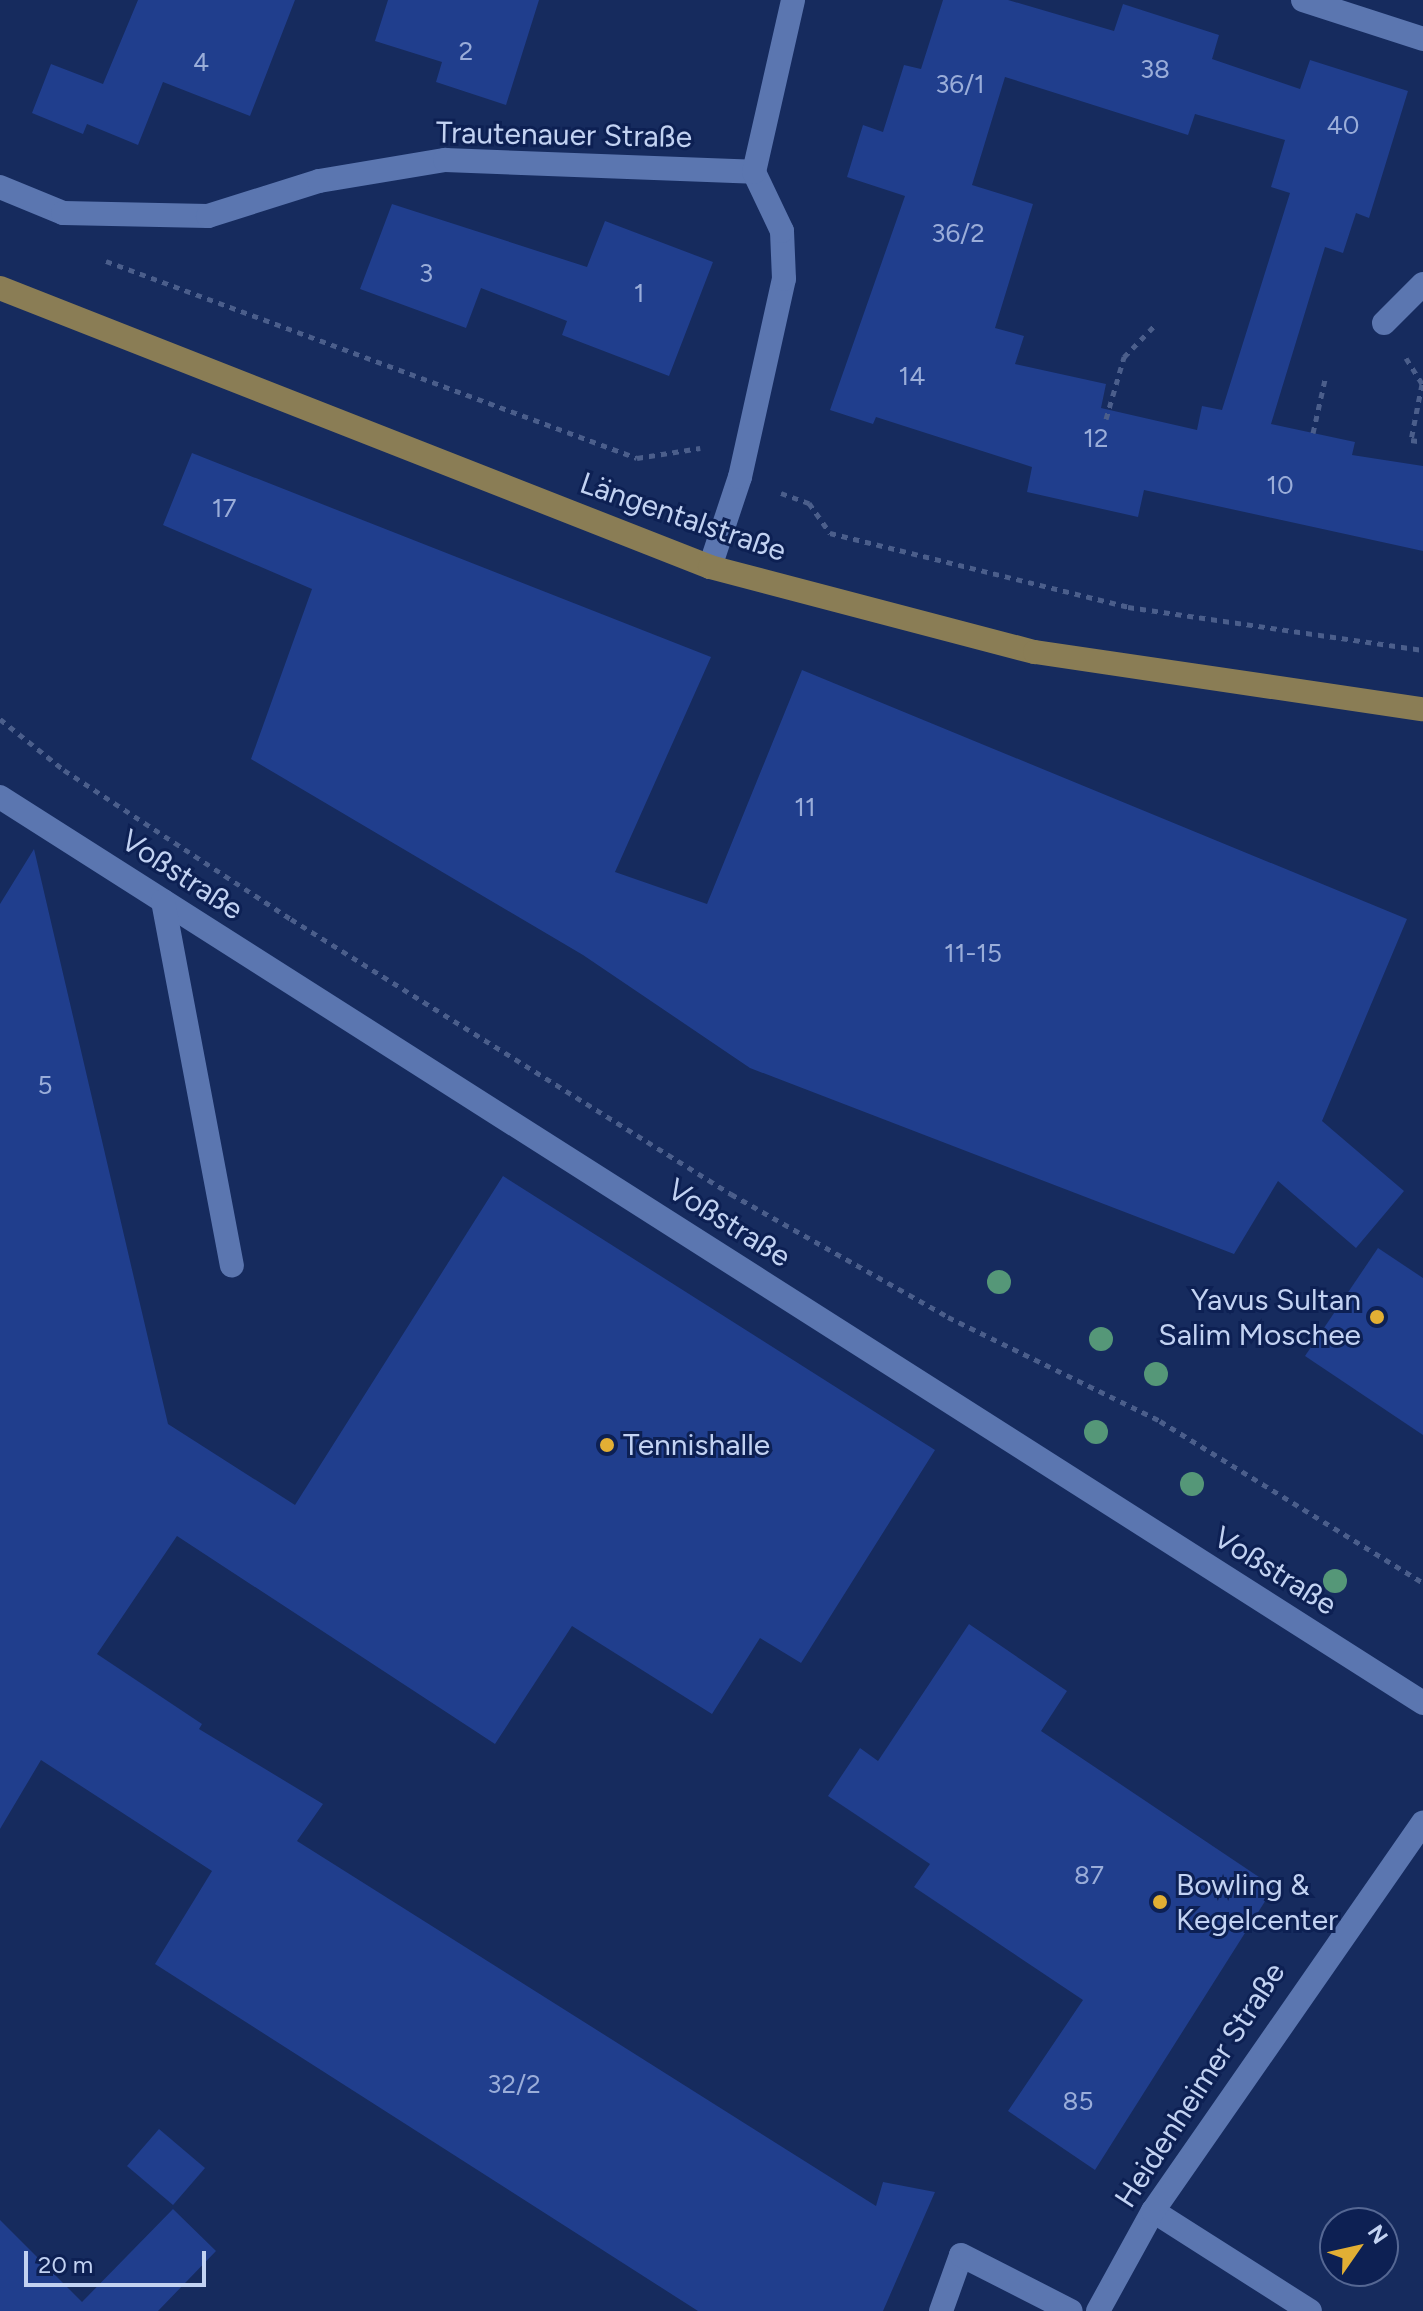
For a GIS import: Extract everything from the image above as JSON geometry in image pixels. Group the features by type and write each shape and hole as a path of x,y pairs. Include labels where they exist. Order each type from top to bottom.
{"main road":[{"name":"Längentalstraße","path":"0,288 710,567 1035,652 1423,709"}],"street":[{"path":"710,567 740,477 784,279 782,231 754,172 793,0"},
{"path":"1303,0 1423,39"},
{"name":"Trautenauer Straße","path":"0,187 63,213 208,216 319,181 445,160 754,172"},
{"path":"1384,323 1423,284"},
{"name":"Voßstraße","path":"0,797 1423,1703"},
{"path":"163,901 232,1266"},
{"name":"Heidenheimer Straße","path":"1098,2311 1153,2211 1423,1823"},
{"path":"1153,2211 1310,2311"},
{"path":"941,2311 961,2255 1071,2311"}],"path":[{"path":"1384,323 1422,384 1411,440 1423,442"},
{"path":"1106,419 1124,357 1155,325"},
{"path":"1313,433 1326,375"},
{"path":"0,719 64,770 291,919 731,1194 948,1317 1160,1421 1423,1583"}],"building":[{"path":"138,0 295,0 250,116 163,82 138,145 87,124 83,134 32,113 51,64 103,84"},
{"path":"388,0 539,0 506,105 436,82 442,62 375,41"},
{"path":"943,0 1008,0 1114,31 1123,4 1219,35 1212,59 1300,89 1310,60 1408,91 1369,218 1356,213 1343,253 1325,247 1271,424 1355,442 1352,455 1423,466 1423,551 1144,490 1138,517 1027,492 1032,467 876,417 873,424 830,410 905,196 847,177 863,125 883,132 904,65 921,69","holes":["1005,77 1188,135 1195,114 1285,140 1271,187 1290,193 1222,410 1202,406 1197,430 1101,408 1106,384 1015,364 1024,336 995,328 1033,204 972,185"]},
{"path":"392,204 587,267 605,221 713,262 669,376 562,335 567,321 481,288 466,328 360,289"},
{"path":"192,453 711,657 615,872 707,904 802,670 1407,919 1322,1121 1404,1191 1356,1248 1278,1181 1234,1254 750,1068 583,955 251,759 312,589 163,525"},
{"path":"34,849 168,1424 295,1505 503,1176 935,1450 801,1663 760,1638 712,1714 572,1626 495,1744 177,1536 97,1654 202,1724 199,1729 323,1804 297,1841 876,2206 883,2182 935,2192 883,2311 698,2311 155,1964 212,1871 41,1760 0,1829 0,904"},
{"name":"Yavus Sultan Salim Moschee","path":"1378,1248 1423,1278 1423,1435 1305,1356"},
{"path":"969,1624 1067,1691 1041,1731 1274,1887 1095,2170 1008,2111 1083,2000 914,1887 930,1864 828,1796 860,1748 878,1761"},
{"path":"159,2129 205,2168 173,2205 127,2166"},
{"path":"173,2209 216,2251 158,2311 0,2311 0,2220 82,2302"}],"place":[{"name":"Yavus Sultan Salim Moschee","path":"1377,1317"},
{"name":"Tennishalle","path":"607,1445"},
{"name":"Bowling & Kegelcenter","path":"1160,1902"}]}
